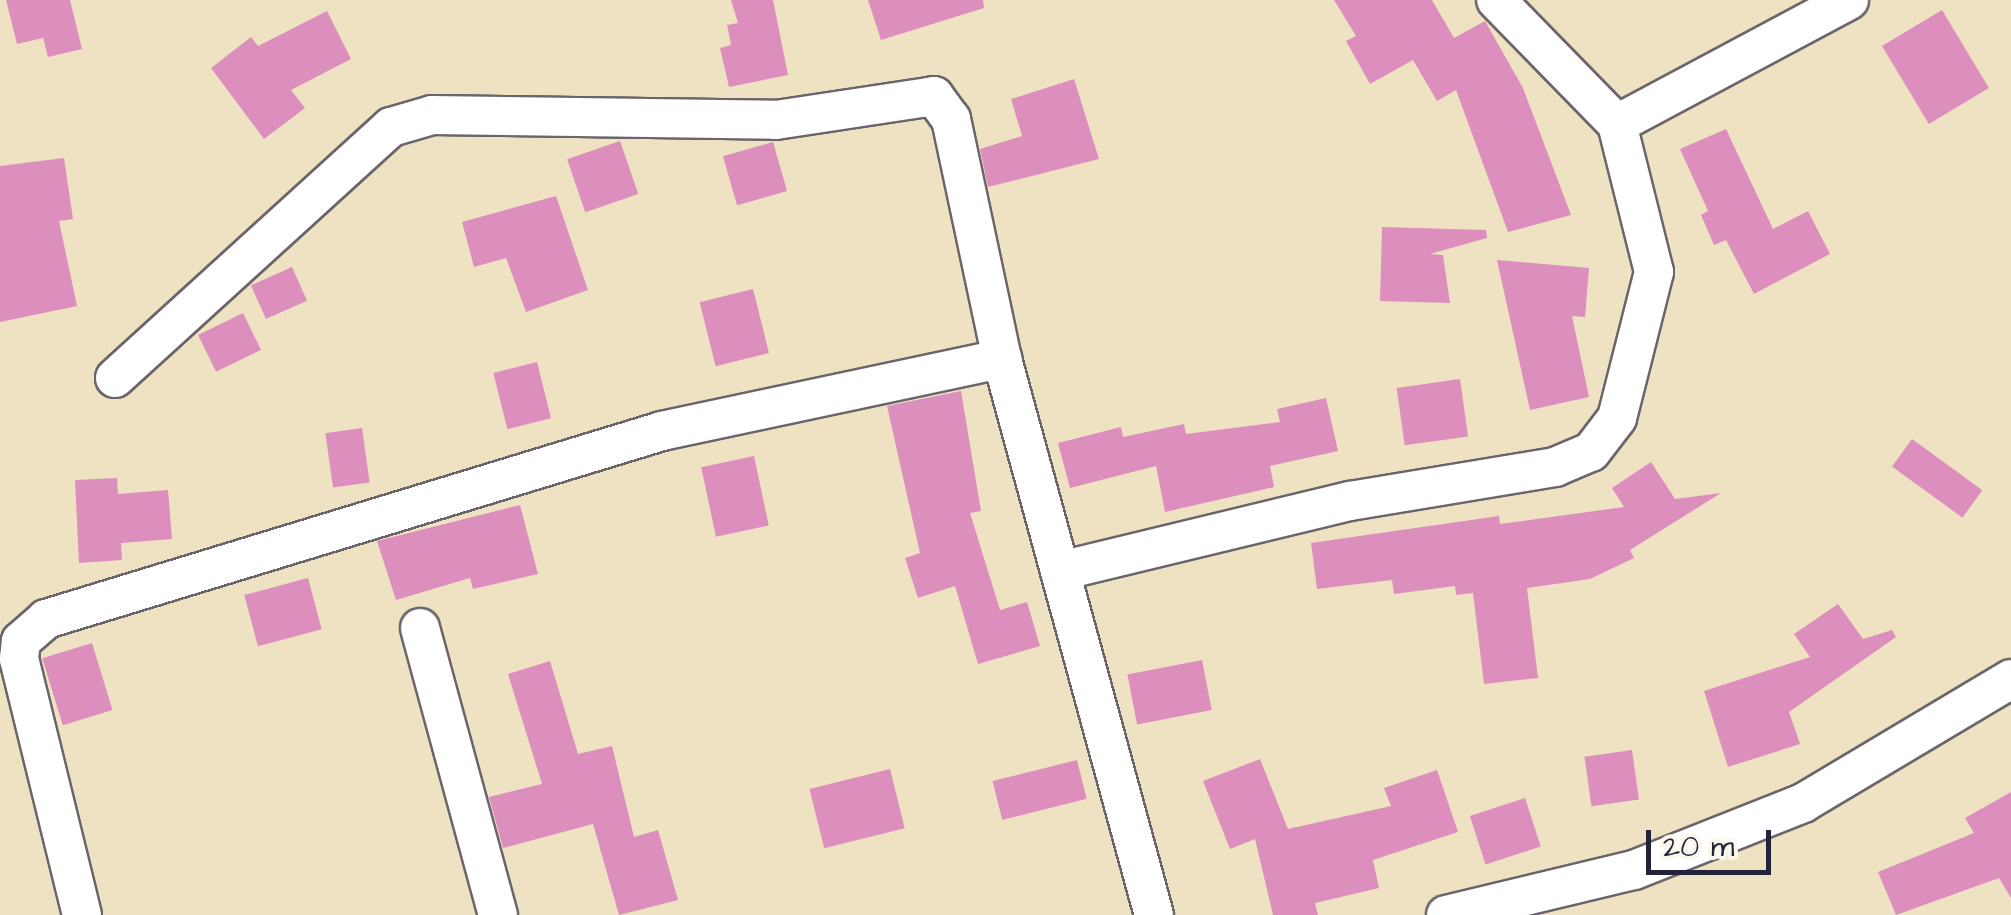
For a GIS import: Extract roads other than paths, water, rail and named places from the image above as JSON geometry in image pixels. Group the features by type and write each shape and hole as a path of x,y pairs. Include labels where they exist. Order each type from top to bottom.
{"street":[{"path":"1060,571 1350,502 1555,467 1591,452 1618,418 1654,272 1618,124 1496,0"},
{"path":"1618,124 1849,0"},
{"path":"115,378 390,127 432,115 776,120 923,94 944,104 951,118 1002,359 1154,915"},
{"path":"82,915 20,659 21,640 46,619 662,431 1002,359"},
{"path":"420,628 498,915"},
{"path":"1446,915 1634,870 1802,803 2011,679"}]}
